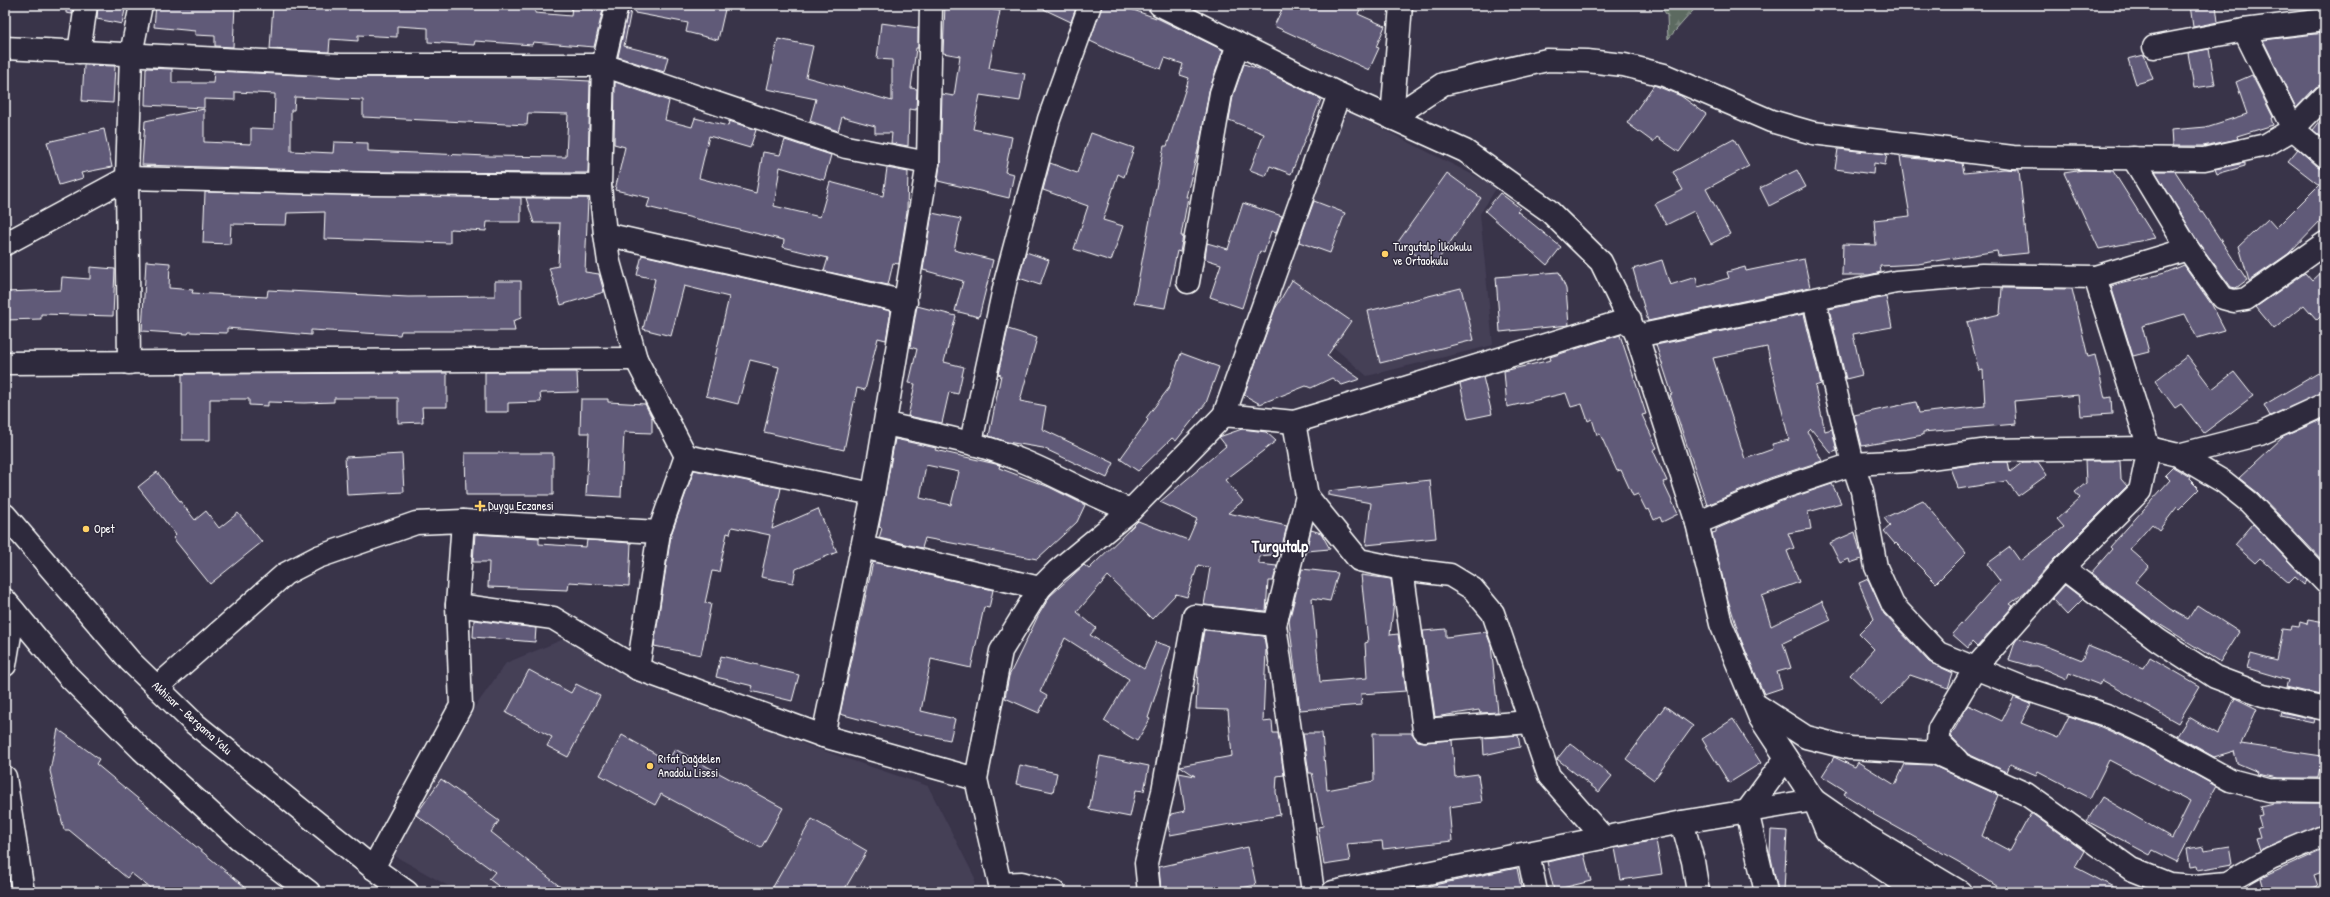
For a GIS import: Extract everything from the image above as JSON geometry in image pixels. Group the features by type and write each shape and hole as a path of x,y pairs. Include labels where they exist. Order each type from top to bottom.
{"street":[{"path":"79,52 86,5"},
{"path":"129,363 127,178 131,54 141,5"},
{"path":"617,5 603,66 600,186 609,262 636,359 686,456 659,532 638,669"},
{"path":"823,736 886,424 928,163 931,5"},
{"path":"971,442 1006,279 1045,134 1090,5"},
{"path":"1160,5 1338,94 1465,152 1548,210 1601,262 1634,327 1697,523 1721,624 1760,718 1814,800 1828,832 1918,892"},
{"path":"1392,118 1401,5"},
{"path":"2154,47 2244,30 2325,20"},
{"path":"2244,30 2293,129 2325,156"},
{"path":"1188,282 1221,93 1238,44"},
{"path":"5,48 341,65 603,66 846,147 928,163"},
{"path":"1392,118 1443,84 1547,60 1587,61 1624,64 1664,75 1771,121 1813,133 2013,157 2204,159 2266,145 2293,129 2325,96"},
{"path":"1054,892 1022,883 1000,889 976,779 1001,651 1040,588 1057,571 1131,510 1224,415 1338,94"},
{"path":"2133,158 2188,249 2223,298 2234,301 2246,299 2325,243"},
{"path":"5,244 127,178 373,184 600,186"},
{"path":"605,234 906,302"},
{"path":"1224,415 1294,422 1634,327 1814,300 1896,282 1982,275 2095,277 2188,249"},
{"path":"1960,764 1938,741 1939,729 1976,667 2063,568 2140,490 2149,448 2095,277"},
{"path":"1814,300 1853,464 1862,491 1876,567 1893,605 1938,653 1976,667 2029,690 2106,715 2147,734 2230,780 2268,790 2325,791"},
{"path":"5,364 636,359"},
{"path":"2178,455 2260,434 2325,404"},
{"path":"1294,422 1307,496 1275,625 1313,892"},
{"path":"886,424 971,442 1021,460 1105,501 1131,510"},
{"path":"1697,523 1775,490 1853,464 1908,461 1989,450 2149,448 2178,455 2224,482 2249,502 2325,582"},
{"path":"686,456 873,494"},
{"path":"1307,496 1359,560 1402,569 1450,574 1473,589 1493,613 1549,776 1604,838"},
{"name":"Akhisar - Bergama Yolu","path":"5,515 130,660 195,724 373,868 407,892"},
{"path":"157,687 285,574 318,557 416,523 462,521 659,532"},
{"path":"373,868 461,706 457,605 462,521"},
{"path":"862,547 1040,588"},
{"path":"2063,568 2158,640 2215,677 2263,695 2325,709"},
{"path":"1402,569 1424,730 1530,722"},
{"path":"5,665 10,605"},
{"path":"10,605 68,676 142,750 238,838 309,892"},
{"path":"457,605 553,618 638,669 823,736 976,779"},
{"path":"1149,892 1146,863 1163,791 1194,616 1275,625"},
{"path":"1754,703 1806,737 1850,748 1936,753 2026,794 2131,869 2169,884 2196,886 2227,882 2271,858 2325,835"},
{"path":"1766,892 1747,812 1786,758"},
{"path":"5,776 23,892"},
{"path":"1333,892 1373,888 1528,853 1682,822 1814,800 1863,834 1960,892"},
{"path":"1682,822 1693,860 1698,892"},
{"path":"1528,853 1536,892"}],"shaded area":[{"name":"Turgutalp İlkokulu ve Ortaokulu","path":"1339,107 1497,187 1480,214 1493,345 1367,376 1271,293"},
{"name":"Rıfat Dağdelen Anadolu Lisesi","path":"564,639 806,745 928,786 975,878 973,892 459,892 377,846 506,663"}],"green space":[{"path":"1659,5 1698,5 1668,39 1667,15"}],"building":[{"path":"66,5 73,5 72,14 66,13"},
{"path":"98,5 126,5 122,24 97,19"},
{"path":"156,5 235,5 233,47 215,46 215,36 195,35 195,31 154,27"},
{"path":"273,5 488,5 535,8 535,13 571,16 572,5 604,5 594,47 533,42 532,45 475,41 474,45 428,42 428,28 397,26 397,37 358,35 358,41 330,39 329,52 270,49"},
{"path":"629,5 632,5 624,46 668,57 664,72 618,57"},
{"path":"636,5 726,5 718,40 686,32 688,23 635,13"},
{"path":"945,5 966,5 1000,11 989,68 1025,74 1020,101 980,95 973,129 1012,137 1005,172 1014,174 1009,198 938,181 942,94 954,96 960,56 943,53"},
{"path":"1035,5 1077,5 1071,22"},
{"path":"1102,5 1119,5 1159,19 1223,50 1209,91 1200,142 1186,197 1188,197 1181,236 1183,236 1180,252 1177,251 1165,308 1134,303 1164,146 1167,146 1189,78 1180,75 1183,64 1165,58 1161,69 1118,54 1090,41"},
{"path":"1284,5 1362,5 1358,14 1385,26 1376,47 1379,48 1369,70 1274,26"},
{"path":"2190,5 2216,5 2218,22 2193,27"},
{"path":"881,23 918,28 918,48 916,48 911,88 917,89 916,110 909,109 908,146 891,143 892,133 875,133 875,126 842,117 838,131 810,121 816,99 767,89 778,39 813,46 806,77 892,101 892,60 877,59"},
{"path":"2325,33 2325,84 2316,87 2296,108 2263,40"},
{"path":"2209,49 2215,85 2194,88 2188,53"},
{"path":"2144,55 2153,79 2136,84 2128,59"},
{"path":"1244,64 1265,71 1321,99 1291,174 1270,166 1266,176 1250,170 1264,134 1229,120 1233,96"},
{"path":"84,65 115,66 113,103 82,101"},
{"path":"146,68 172,69 172,83 213,83 214,71 340,77 530,78 590,81 588,173 373,172 142,165 145,121 204,109 204,142 251,144 251,128 274,129 275,94 235,92 235,100 204,99 204,108 145,105","holes":["295,97 363,100 363,117 527,125 528,113 568,114 566,157 488,156 368,151 368,143 334,142 333,153 291,151 291,110 294,110"]},
{"path":"2252,75 2273,117 2271,118 2273,125 2237,136 2238,139 2203,146 2172,146 2171,130 2206,127 2247,114 2236,82"},
{"path":"615,82 669,101 665,120 692,127 695,118 728,126 729,121 756,130 750,148 709,136 699,178 756,193 763,152 780,155 785,140 831,155 824,180 780,167 774,206 820,217 830,182 883,196 887,168 908,172 907,211 899,264 893,263 888,285 824,271 828,258 783,247 784,240 647,207 650,198 615,190 625,147 614,144"},
{"path":"1654,85 1681,96 1706,114 1679,152 1657,137 1653,142 1627,123"},
{"path":"2325,115 2325,140 2313,130"},
{"path":"104,129 112,167 81,173 83,178 59,185 47,142"},
{"path":"1091,133 1134,148 1124,177 1118,174 1103,220 1123,226 1111,261 1074,249 1088,206 1043,190 1050,163 1077,173"},
{"path":"1734,139 1749,166 1706,189 1730,234 1711,244 1694,211 1666,225 1655,204 1683,190 1673,172"},
{"path":"1838,149 1887,154 1885,165 1874,163 1873,174 1835,169"},
{"path":"2298,149 2317,166 2325,168 2325,216 2288,254 2249,281 2239,246 2268,219 2276,228 2319,185 2288,161"},
{"path":"1900,157 1962,163 1964,173 2004,169 2019,170 2028,253 1998,256 1997,251 1918,264 1880,266 1881,272 1869,275 1842,275 1843,244 1876,245 1874,220 1910,216"},
{"path":"2245,163 2245,166 2217,174 2215,169"},
{"path":"1797,170 1806,187 1769,206 1760,188"},
{"path":"2083,170 2113,171 2155,238 2099,249 2064,173"},
{"path":"2155,171 2175,171 2247,280 2236,288 2231,287 2198,242"},
{"path":"1447,173 1481,198 1433,267 1398,242"},
{"path":"205,192 521,198 521,222 487,222 486,231 450,229 450,243 324,239 325,212 287,213 286,225 231,224 230,244 203,243"},
{"path":"1500,193 1520,208 1517,211 1561,247 1547,265 1485,211"},
{"path":"526,198 588,198 585,272 599,274 604,292 561,305 549,268 558,266 560,223 534,223"},
{"path":"1314,201 1345,213 1330,253 1299,242"},
{"path":"1243,203 1282,216 1276,233 1271,231 1264,253 1260,251 1242,308 1210,297 1221,264 1205,259 1207,243 1228,249"},
{"path":"932,213 961,219 954,250 993,260 979,317 955,311 963,281 923,270"},
{"path":"1026,252 1049,260 1040,285 1019,278"},
{"path":"642,255 891,311 886,340 878,338 865,390 857,388 844,450 764,432 779,367 750,360 738,404 706,396 729,297 684,286 671,336 643,329 655,279 637,275"},
{"path":"1804,259 1810,287 1648,321 1633,269 1662,260 1670,285 1696,277 1698,287 1729,278 1727,272 1745,267 1746,271"},
{"path":"146,261 170,263 169,288 193,290 192,293 267,297 268,290 408,297 495,296 495,281 521,281 521,318 513,321 515,331 401,331 400,335 311,330 311,335 227,328 227,333 189,332 188,334 142,331"},
{"path":"2184,265 2212,305 2225,330 2197,338 2185,314 2142,326 2149,352 2133,356 2111,286 2165,273"},
{"path":"90,267 115,269 113,316 41,314 41,319 5,320 5,292 61,290 62,277 90,279"},
{"path":"2325,269 2325,312 2317,320 2304,305 2274,329 2256,307 2305,273 2312,281"},
{"path":"1559,272 1566,289 1569,325 1500,332 1496,277"},
{"path":"1292,280 1351,321 1327,356 1360,379 1342,385 1332,378 1311,388 1306,386 1260,404 1244,395 1275,309"},
{"path":"1461,288 1474,340 1380,363 1368,311"},
{"path":"2002,288 2072,289 2088,357 2095,355 2105,398 2111,397 2112,414 2081,416 2079,395 2014,401 2016,424 1923,432 1923,435 1862,446 1854,415 1916,402 1919,413 1985,406 1983,370 1979,371 1967,322 2000,314"},
{"path":"1886,297 1892,327 1853,334 1862,375 1846,379 1829,309"},
{"path":"917,306 956,316 944,362 964,367 958,394 949,392 942,423 908,416 915,384 909,383 917,349 910,347"},
{"path":"1804,314 1821,384 1815,386 1825,431 1832,429 1837,451 1831,453 1811,429 1808,432 1822,461 1770,478 1707,505 1670,395 1672,394 1656,345","holes":["1767,347 1789,440 1772,444 1773,449 1745,459 1713,358"]},
{"path":"1008,329 1037,338 1020,401 1046,406 1042,429 1114,463 1107,478 1043,448 1007,442 989,436 1001,375 998,374"},
{"path":"1620,335 1646,414 1642,415 1657,448 1653,450 1667,481 1663,482 1678,514 1662,522 1660,517 1654,520 1649,509 1646,510 1638,494 1633,496 1621,470 1617,471 1600,434 1597,435 1592,419 1588,421 1582,404 1571,407 1566,393 1507,407 1504,371 1551,360 1550,357"},
{"path":"1181,353 1219,367 1206,403 1176,441 1172,438 1138,471 1120,459 1148,420 1146,418 1169,388"},
{"path":"2187,356 2212,389 2234,372 2253,396 2204,433 2181,404 2175,408 2155,381"},
{"path":"2325,369 2325,392 2270,416 2264,405"},
{"path":"485,372 577,372 578,392 540,393 541,402 508,403 508,412 485,412"},
{"path":"447,373 447,407 422,407 423,422 398,423 398,398 334,398 334,402 304,403 268,402 268,406 249,405 249,399 210,399 210,440 182,440 182,374"},
{"path":"1483,377 1492,414 1468,419 1460,384"},
{"path":"581,399 608,399 608,402 645,404 652,418 652,433 624,432 621,497 586,495 589,433 580,433"},
{"path":"2325,418 2324,562 2258,493 2239,478 2283,437"},
{"path":"1242,429 1266,432 1276,441 1225,480 1243,501 1228,513 1287,526 1280,554 1259,556 1259,564 1277,566 1273,581 1268,581 1266,611 1204,605 1210,568 1198,565 1187,597 1176,594 1152,619 1108,576 1077,612 1096,628 1090,635 1144,669 1156,642 1171,647 1148,718 1150,719 1137,741 1104,721 1129,679 1065,638 1040,692 1047,696 1039,713 1005,698 1009,676 1038,616 1050,596 1084,565 1089,569 1138,521 1188,540 1197,519 1160,502 1226,446 1219,437"},
{"path":"895,439 1000,465 999,468 1049,487 1085,505 1077,522 1037,559 925,538 922,548 879,538 882,528 879,527","holes":["926,465 959,472 951,505 920,498"]},
{"path":"465,453 553,453 553,495 466,495"},
{"path":"402,454 404,492 347,495 345,457"},
{"path":"2085,461 2120,461 2121,479 2127,486 2054,559 2025,592 2010,604 2013,606 1977,647 1972,642 1968,648 1952,634 2000,581 1987,564 2010,547 2020,561 2064,527 2057,519 2080,498 2075,492 2086,483"},
{"path":"1990,462 2008,462 2010,472 2023,462 2038,462 2047,475 2018,496 2007,481 1958,489 1950,468"},
{"path":"2173,467 2190,477 2189,479 2199,489 2179,509 2177,507 2159,530 2152,524 2130,549 2149,566 2135,582 2170,609 2188,619 2197,605 2239,632 2220,662 2151,619 2091,573 2112,549 2110,547 2170,480 2165,475"},
{"path":"694,470 781,488 772,529 818,509 837,552 796,569 793,583 761,577 770,535 732,527 730,534 727,533 719,572 712,571 705,603 711,604 701,655 654,646 671,535"},
{"path":"157,472 195,520 206,511 219,528 238,513 262,542 210,584 173,538 176,535 138,487"},
{"path":"1430,480 1436,538 1366,545 1371,503 1328,495 1328,491"},
{"path":"1832,484 1841,503 1808,512 1811,529 1788,533 1794,548 1787,551 1799,582 1762,596 1771,626 1822,601 1831,620 1783,643 1791,668 1777,672 1782,688 1764,694 1741,640 1728,600 1712,533 1716,532 1716,529 1779,502"},
{"path":"1923,500 1966,553 1936,583 1896,543 1895,544 1884,531 1890,526 1884,518"},
{"path":"2253,524 2307,581 2304,585 2295,577 2289,583 2260,558 2255,563 2235,545"},
{"path":"1311,530 1321,533 1330,549 1306,551"},
{"path":"1855,532 1862,559 1850,563 1849,559 1840,563 1830,543"},
{"path":"475,534 539,538 539,544 586,547 587,540 631,543 629,586 569,582 568,590 488,587 489,562 473,562"},
{"path":"873,562 993,590 989,608 984,607 971,668 931,659 921,711 955,719 950,740 900,730 840,714"},
{"path":"1302,569 1338,573 1330,601 1312,598 1320,682 1367,678 1365,643 1368,642 1361,575 1391,579 1394,602 1390,635 1398,634 1406,691 1361,694 1362,705 1300,710 1289,621"},
{"path":"1868,579 1884,614 1929,662 1953,673 1948,688 1910,675 1882,705 1850,675 1874,649 1859,634 1874,619 1859,583"},
{"path":"2065,585 2083,599 2067,615 2052,599"},
{"path":"2308,619 2325,622 2325,675 2320,695 2286,687 2288,680 2247,668 2251,654 2277,661 2283,629 2291,630 2292,626 2299,627 2300,622 2307,624"},
{"path":"474,620 536,628 535,642 473,637"},
{"path":"1446,629 1446,637 1486,632 1491,645 1498,712 1480,713 1479,710 1435,717 1423,631"},
{"path":"1204,630 1264,636 1266,649 1263,722 1272,721 1273,733 1278,733 1284,775 1277,776 1276,792 1280,815 1170,835 1168,825 1171,814 1185,811 1179,773 1195,776 1180,766 1232,756 1228,710 1196,709 1198,667"},
{"path":"2018,638 2049,647 2082,660 2088,645 2144,668 2150,657 2200,686 2178,723 2102,680 2100,685 2069,673 2067,679 2037,666 2030,666 2009,660 2015,642"},
{"path":"721,656 799,675 792,701 751,691 753,686 716,677"},
{"path":"529,670 571,693 576,684 600,696 568,757 547,746 552,737 506,713"},
{"path":"2014,697 2031,704 2021,723 2058,738 2069,716 2101,727 2141,745 2216,786 2177,862 2153,850 2150,855 2087,821 2102,797 2172,838 2190,802 2109,760 2090,798 2038,771 2036,775 2010,764 2007,772 1968,754 1951,736 1968,705 2002,721"},
{"path":"2235,698 2257,709 2241,744 2322,756 2318,778 2278,778 2257,774 2258,772 2237,763 2234,751 2214,757 2177,736 2189,717 2218,734"},
{"path":"1665,706 1693,726 1654,780 1626,759"},
{"path":"2281,712 2314,719 2313,723 2280,716"},
{"path":"1733,719 1761,763 1729,783 1702,739"},
{"path":"58,729 99,759 96,764 251,892 155,892 131,873 127,878 69,830 64,830 50,771"},
{"path":"1303,733 1322,733 1327,790 1374,781 1373,733 1412,733 1418,741 1425,742 1452,740 1455,777 1478,774 1482,802 1449,807 1452,841 1383,849 1382,841 1347,844 1350,861 1324,865 1318,827 1323,826 1312,773 1309,773"},
{"path":"622,735 668,761 675,749 783,808 761,848 661,794 655,805 600,775"},
{"path":"1518,735 1520,747 1484,755 1483,738"},
{"path":"1570,743 1612,776 1599,792 1557,759"},
{"path":"1100,756 1149,766 1144,791 1136,790 1130,817 1089,809"},
{"path":"1834,757 1855,767 1858,762 1895,785 1905,764 1932,765 1998,795 1982,836 2010,851 2031,813 2084,851 2075,867 2123,892 2006,892 1964,865 1873,814 1874,813 1844,794 1846,791 1822,776"},
{"path":"1020,765 1057,773 1053,792 1016,784"},
{"path":"441,779 499,821 491,832 567,892 506,892 489,879 495,872 416,815"},
{"path":"2273,803 2325,803 2325,823 2260,850 2256,838 2260,837 2257,827 2261,826 2258,816 2262,815 2260,806"},
{"path":"812,819 867,851 843,892 770,892"},
{"path":"1771,830 1787,831 1784,891 1778,891 1770,853"},
{"path":"1656,840 1662,874 1621,880 1615,848"},
{"path":"2203,846 2204,850 2229,846 2232,864 2198,870 2197,866 2190,867 2187,849"},
{"path":"1248,847 1256,885 1222,892 1161,892 1159,867"},
{"path":"2325,849 2325,871 2314,875 2318,886 2300,892 2265,892 2261,878"},
{"path":"1584,854 1591,881 1554,890 1547,862"},
{"path":"1517,868 1522,892 1429,892 1429,886"}],"place":[{"name":"Turgutalp İlkokulu ve Ortaokulu","path":"1385,254"},
{"name":"Duygu Eczanesi","path":"480,506"},
{"name":"Opet","path":"86,529"},
{"name":"Rıfat Dağdelen Anadolu Lisesi","path":"650,766"}],"district":[{"name":"Turgutalp","path":"1280,546"}]}
